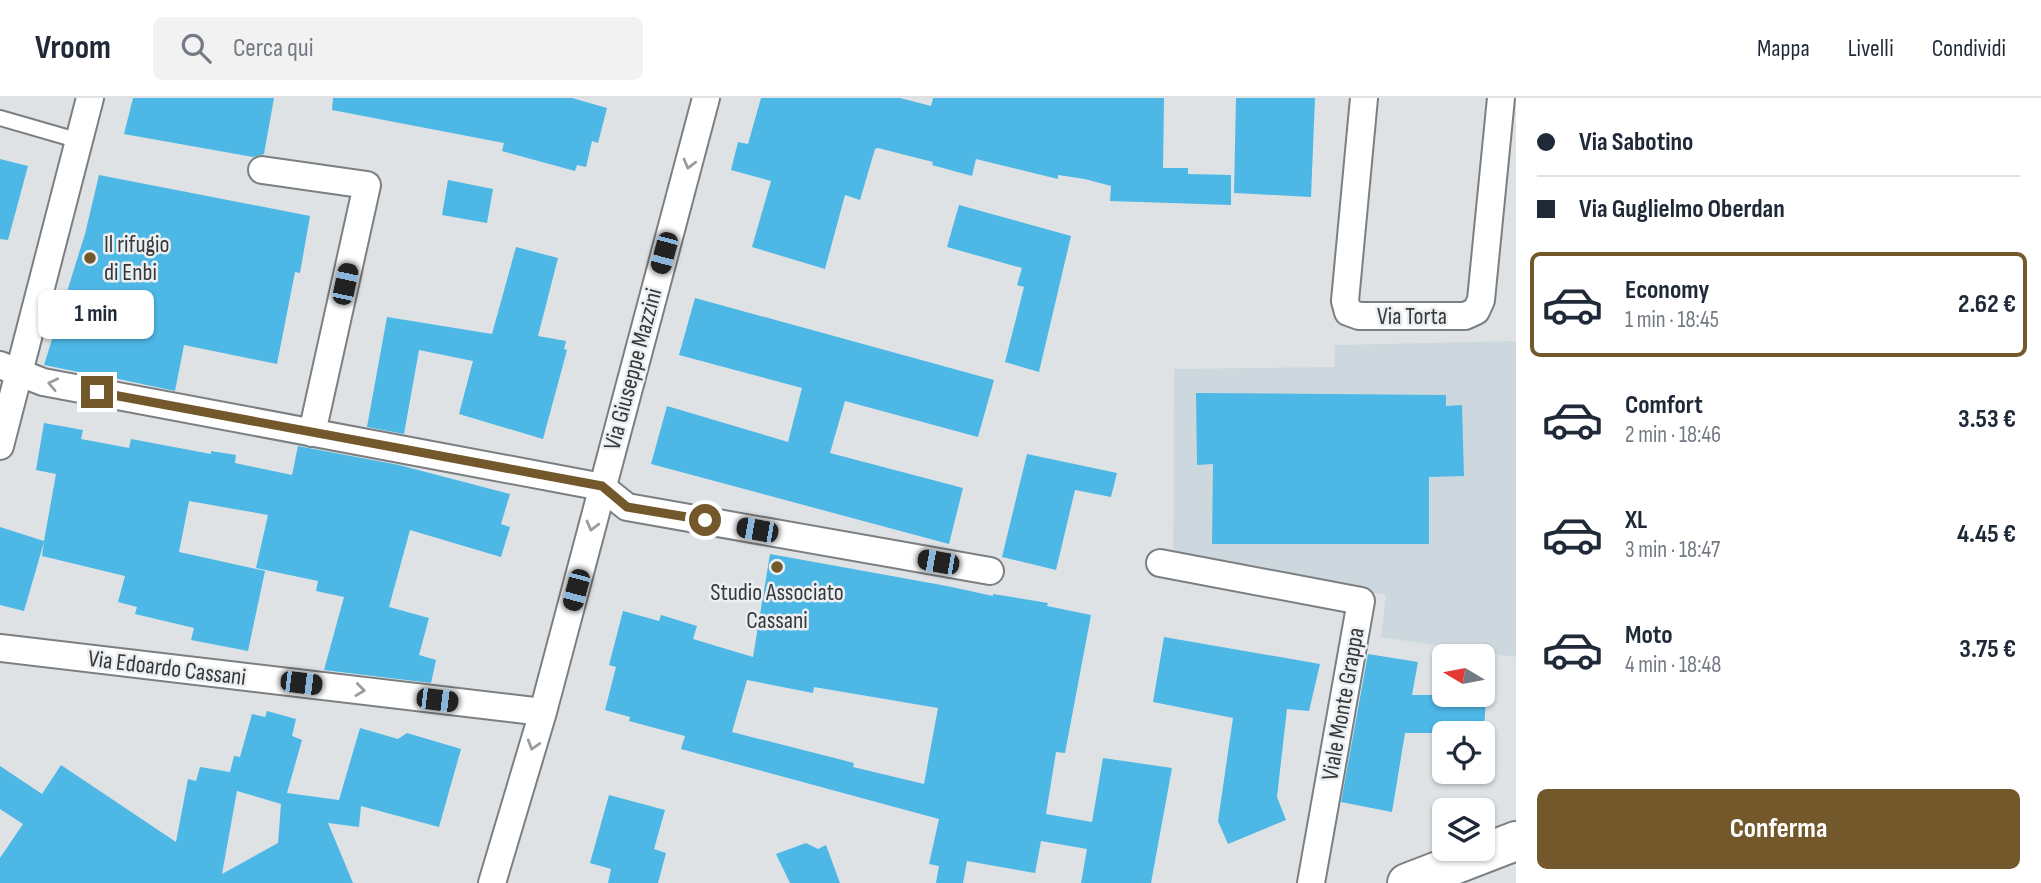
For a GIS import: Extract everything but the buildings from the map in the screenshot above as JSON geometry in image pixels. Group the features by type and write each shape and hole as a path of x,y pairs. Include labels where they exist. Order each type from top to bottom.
{"main road":[{"path":"1408,883 1451,875 1516,841"}],"street":[{"path":"0,446 10,369 80,141 90,98"},
{"name":"Via Giuseppe Mazzini","path":"492,883 543,712 706,98"},
{"name":"Via Torta","path":"1364,98 1345,301 1348,312 1359,316 1465,316 1476,311 1480,300 1501,98"},
{"path":"262,170 367,185 312,433"},
{"path":"10,369 43,382 602,486 627,507 990,571"},
{"name":"Viale Monte Grappa","path":"1160,563 1361,601 1311,883"},
{"name":"Via Edoardo Cassani","path":"0,648 543,712"}],"lane":[{"path":"0,118 80,141"}],"shaded area":[{"path":"1516,341 1516,657 1495,654 1495,644 1432,645 1381,637 1386,595 1173,557 1174,369 1334,367 1335,345"}],"place":[{"name":"Il rifugio di Enbi","path":"90,258"},
{"name":"Studio Associato Cassani","path":"777,567"}],"route":[{"path":"97,392 602,486 627,507 705,520"}]}
